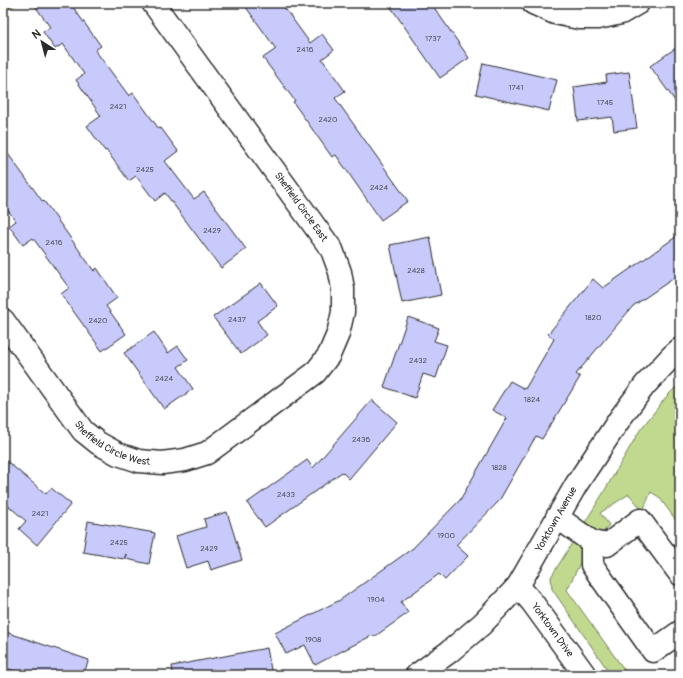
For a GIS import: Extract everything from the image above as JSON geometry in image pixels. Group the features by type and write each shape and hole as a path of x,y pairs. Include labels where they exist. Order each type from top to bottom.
{"street":[{"name":"Sheffield Circle East","path":"153,3 332,250 340,272 343,289 343,312 338,334 329,355 315,373 261,413"},
{"path":"532,3 555,13 579,18 598,18 621,13 638,3"},
{"name":"Sheffield Circle West","path":"3,320 83,431 98,443 118,454 139,461 162,463 185,460 207,453 261,413"},
{"name":"Yorktown Avenue","path":"417,675 449,652 482,624 518,586 576,485 621,417 645,385 680,349"},
{"path":"557,517 592,542 607,545 640,520 680,574"},
{"path":"592,542 592,565 653,651 680,632"},
{"name":"Yorktown Drive","path":"518,586 532,602 585,675"}],"green space":[{"path":"3,3 18,3 3,13"},
{"path":"680,383 680,526 659,497 651,492 643,511 629,494 600,513 609,525 583,557 567,590 628,675 611,675 552,589 551,577 640,430 667,396"}],"building":[{"path":"33,3 70,3 101,46 95,50 129,96 133,93 159,129 161,128 178,151 165,161 194,199 204,192 246,249 221,268 165,193 155,201 136,176 129,181 87,126 101,116 76,80 84,74 63,44 55,49 43,32 50,27"},
{"path":"243,3 281,3 310,43 322,34 334,50 322,59 345,91 335,98 408,201 381,220 336,155 332,157 293,102 295,101 263,58 276,49"},
{"path":"388,3 431,3 469,58 440,78"},
{"path":"680,45 680,108 650,66"},
{"path":"483,63 557,80 549,111 476,94"},
{"path":"629,72 637,128 614,131 612,117 578,121 574,87 607,82 606,75"},
{"path":"3,147 94,271 97,268 117,298 106,306 126,334 102,351 61,294 69,288 33,238 23,245 9,226 16,221 3,204"},
{"path":"680,234 680,274 633,306 576,374 580,377 542,439 536,436 499,501 456,545 468,556 445,580 439,574 401,602 408,613 374,637 373,635 315,665 305,645 286,654 275,633 340,600 413,548 460,500 507,418 492,410 510,381 525,389 554,339 548,334 593,279 603,288"},
{"path":"430,237 441,295 402,303 390,245"},
{"path":"261,283 278,306 257,321 267,335 241,354 213,317"},
{"path":"408,317 439,328 434,341 447,345 436,378 423,374 415,398 384,387"},
{"path":"154,332 168,353 178,346 188,360 178,367 193,389 164,409 124,353"},
{"path":"372,400 397,422 349,479 342,472 265,527 247,503 307,460 313,468"},
{"path":"3,458 46,494 51,488 71,504 37,545 19,529 26,521 3,501"},
{"path":"227,512 242,560 211,570 208,561 186,568 176,536 206,527 204,519"},
{"path":"88,521 155,533 149,564 126,559 126,554 124,559 83,552"},
{"path":"3,631 89,660 83,675 27,675 3,667"},
{"path":"267,648 272,675 173,675 172,666"}]}
